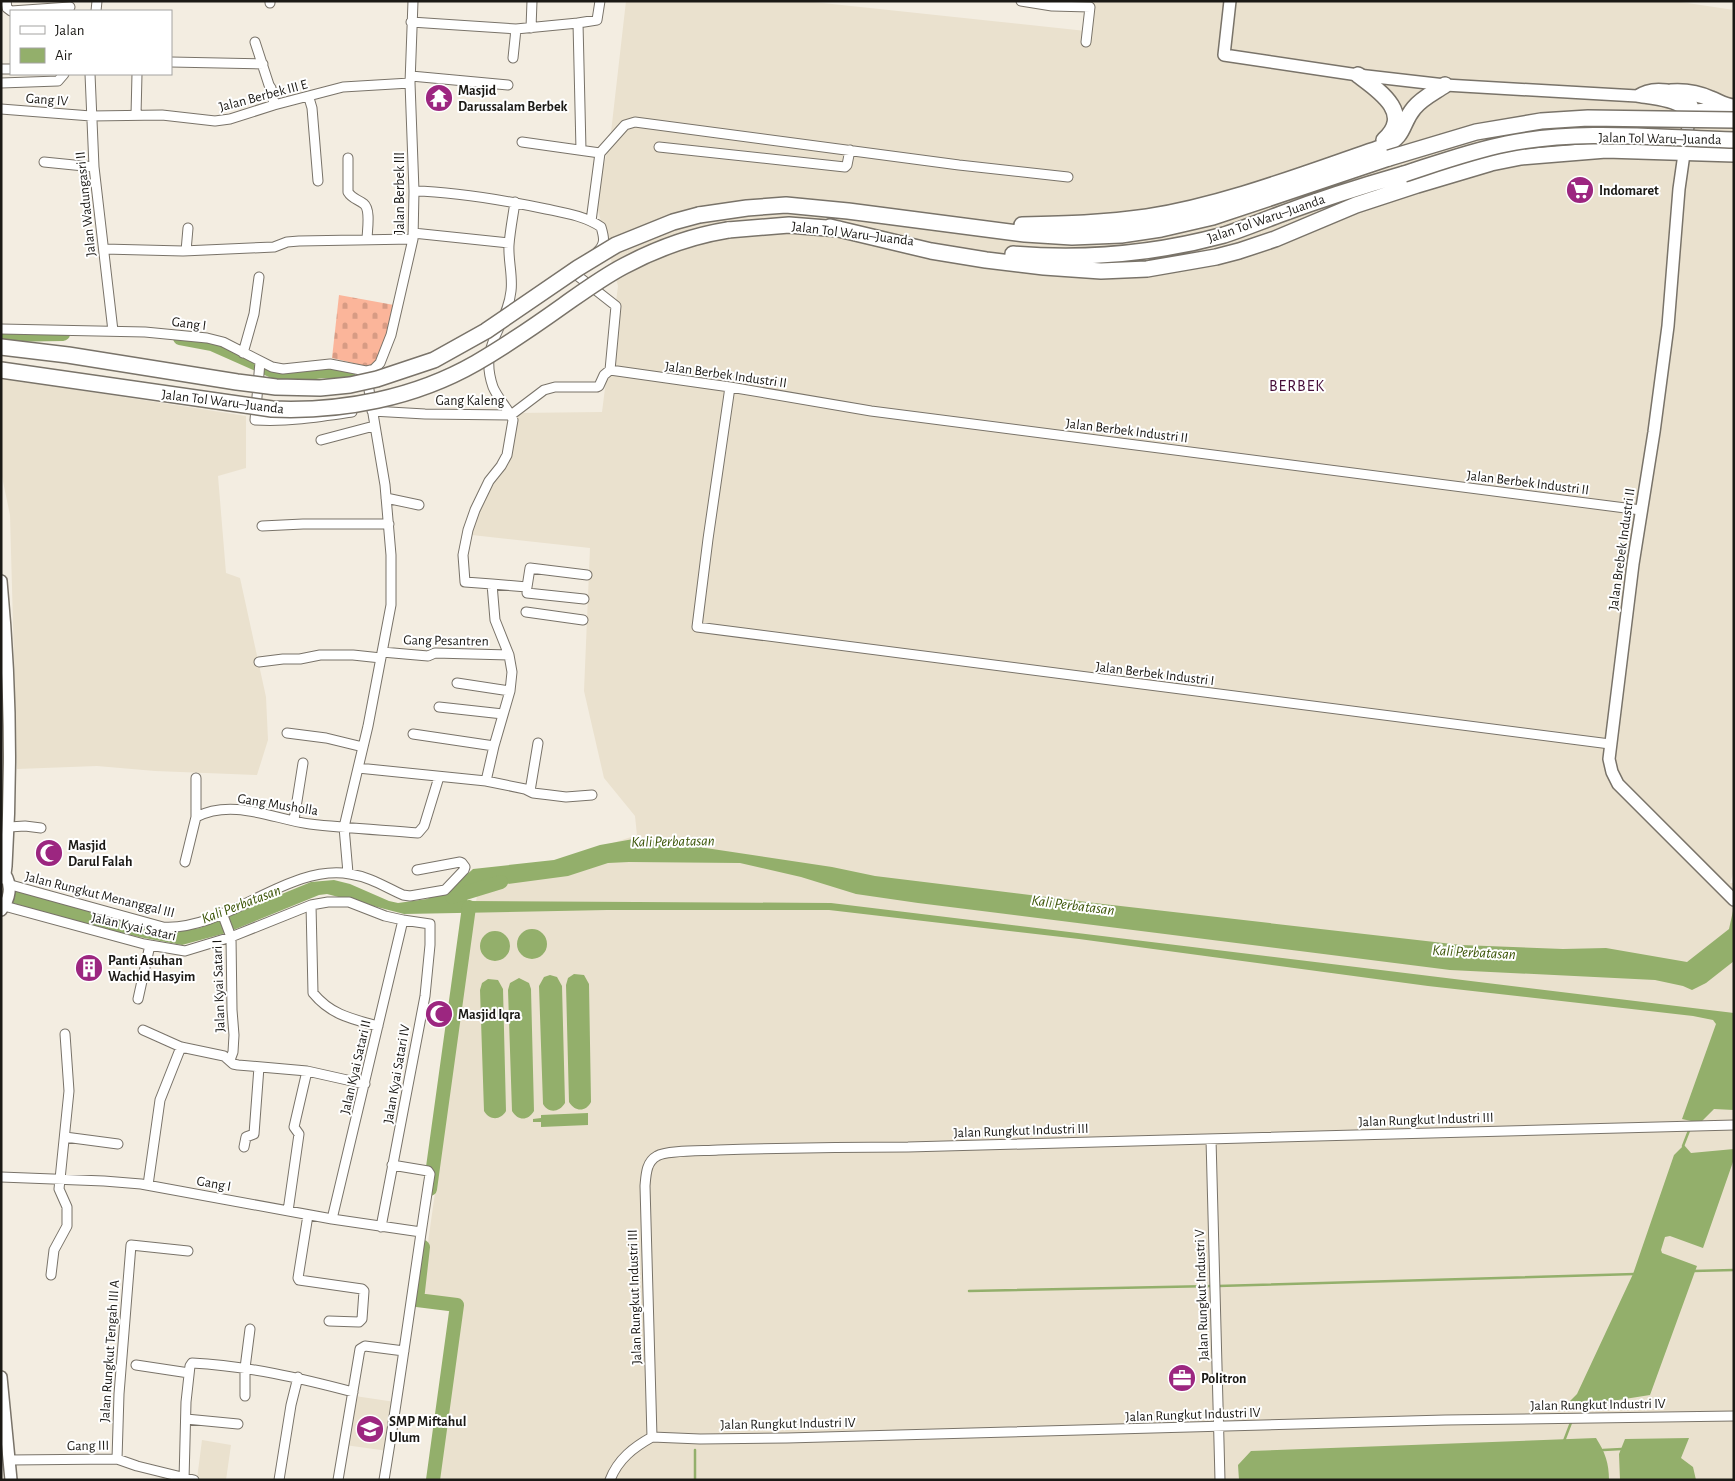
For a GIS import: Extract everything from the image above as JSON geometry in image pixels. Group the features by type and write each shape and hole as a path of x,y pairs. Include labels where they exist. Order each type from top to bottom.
{"highway":[{"path":"1279,182 1308,166 1374,144 1390,134 1395,121 1395,112 1390,102 1378,89 1358,74"},
{"path":"848,211 902,212 1016,225 1084,224 1146,217 1189,209 1279,182 1383,147 1398,138 1412,109 1421,100 1446,85"},
{"path":"1671,92 1695,93 1729,106"},
{"path":"1688,115 1729,106"},
{"name":"Jalan Tol Waru–Juanda","path":"1,347 68,355 237,382 285,387 320,388 350,385 377,380 434,360 486,331 578,268 616,245 655,228 700,215 747,208 786,205 848,211 1025,234 1072,237 1121,235 1161,229 1214,217 1389,158 1476,132 1541,121 1588,118 1734,120"},
{"name":"Jalan Tol Waru–Juanda","path":"1,370 272,409 312,410 343,407 390,398 450,376 476,363 623,266 654,251 702,234 789,225 830,227 1002,253 1079,257 1124,254 1170,248 1225,234 1347,191 1466,154 1507,144 1548,139 1604,137 1734,140"},
{"path":"830,227 931,251 986,260 1091,270 1147,269 1239,251 1275,239 1356,205 1450,174 1521,157 1588,151 1734,154"}],"street":[{"name":"Jalan Berbek III","path":"366,371 374,369 380,363 387,350 408,265 413,236 414,190 410,80 413,1"},
{"path":"531,28 532,1"},
{"path":"411,22 516,29 578,23 597,20 599,17 600,1"},
{"path":"1230,1 1224,55 1446,85 1637,96 1668,102 1682,108 1688,115 1692,106 1683,96 1664,90 1649,90 1637,96"},
{"path":"1026,2 1090,7 1086,42"},
{"path":"23,10 70,6"},
{"path":"578,23 581,150"},
{"path":"513,58 516,29"},
{"path":"255,42 272,90 274,105"},
{"path":"172,62 263,64"},
{"path":"1,83 58,80 63,75"},
{"name":"Jalan Wadungasri II","path":"90,75 94,167 113,331"},
{"path":"136,114 137,75"},
{"name":"Jalan Berbek III E","path":"91,116 162,115 215,121 230,119 343,87 410,80 508,85"},
{"path":"308,98 312,108 318,181"},
{"name":"Gang IV","path":"1,109 91,116"},
{"name":"Jalan Brebek Industri II","path":"1688,115 1679,189 1668,326 1654,432 1641,510 1609,760 1618,784 1734,900"},
{"path":"591,221 600,154 625,126 636,122 1068,177"},
{"path":"522,142 600,154"},
{"path":"659,148 846,167 850,150"},
{"path":"348,158 348,192 368,209 368,240"},
{"path":"44,162 94,167"},
{"path":"414,190 438,191 515,202 568,214 591,221 601,227 604,241 602,247 574,265 572,270 616,306 610,370"},
{"path":"515,202 509,243 512,289 508,307 492,341 489,359 493,386 499,400 511,414 513,420 507,455 490,481 475,510 462,555 465,582 492,584 584,600"},
{"path":"186,251 188,228"},
{"path":"104,249 186,251 274,247 287,242 299,241 368,240 413,236 509,243"},
{"path":"243,352 254,314 259,277"},
{"name":"Gang I","path":"1,328 145,332 207,338 223,342 260,363 272,367 283,369 330,364 366,371"},
{"name":"Gang Kaleng","path":"260,363 255,420 277,422 372,410 425,414 511,414 544,390 599,386 604,375 610,370"},
{"name":"Jalan Berbek Industri II","path":"610,370 871,411 1641,510"},
{"path":"348,873 344,827 363,747 390,605 391,556 386,498 366,371"},
{"name":"Jalan Berbek Industri I","path":"730,388 696,627 1610,744"},
{"path":"321,440 374,426"},
{"path":"386,498 419,505"},
{"path":"262,526 388,524"},
{"path":"583,620 525,614 527,590 530,568 588,576"},
{"path":"1,581 6,640 5,800 9,827 5,893"},
{"path":"486,782 510,691 512,672 509,655 495,620 492,584"},
{"name":"Gang Pesantren","path":"259,662 300,659 320,655 428,656 434,653 509,655"},
{"path":"457,683 510,691"},
{"path":"439,706 503,714"},
{"path":"287,733 326,738 363,747"},
{"path":"413,734 494,746"},
{"path":"530,791 538,742"},
{"path":"294,820 303,763"},
{"path":"358,768 486,782 533,793 566,797 592,795"},
{"name":"Gang Musholla","path":"196,817 221,810 255,811 308,824 418,834 424,826 439,777"},
{"path":"185,862 196,817 196,778"},
{"path":"9,827 41,828"},
{"name":"Jalan Rungkut Menanggal III","path":"5,893 163,927 184,927 223,916 306,877 332,873 348,873 374,881 403,895 410,896 445,890 465,867 460,862 417,870"},
{"name":"Jalan Kyai Satari","path":"5,893 150,945 188,951 311,905 328,902 349,902 384,916 427,922 431,925"},
{"path":"311,905 313,993 325,1006 344,1017 378,1026"},
{"name":"Jalan Kyai Satari I","path":"223,916 231,935 234,1035 233,1052 230,1060"},
{"name":"Jalan Kyai Satari II","path":"332,1219 403,920"},
{"name":"Jalan Kyai Satari IV","path":"381,1227 425,996 431,925"},
{"path":"138,999 150,945"},
{"path":"144,1030 181,1047 224,1056 238,1065 307,1070 365,1084"},
{"path":"51,1275 54,1250 67,1226 67,1207 60,1192 69,1090 64,1034"},
{"path":"148,1185 160,1100 181,1047"},
{"path":"244,1147 246,1137 254,1134 259,1067"},
{"path":"288,1210 299,1134 294,1127 307,1070"},
{"name":"Jalan Rungkut Industri III","path":"652,1436 645,1186 648,1165 659,1155 700,1151 784,1148 908,1147 1734,1125"},
{"path":"65,1137 118,1144"},
{"name":"Jalan Rungkut Industri V","path":"1211,1139 1220,1480"},
{"path":"384,1480 430,1173 392,1165"},
{"name":"Gang I","path":"1,1177 104,1181 148,1185 308,1215 421,1232"},
{"path":"308,1215 299,1280 362,1289 364,1291 362,1319 359,1322 329,1321"},
{"name":"Jalan Rungkut Tengah III A","path":"118,1458 119,1394 131,1245 188,1251"},
{"path":"245,1396 245,1368 250,1329"},
{"path":"338,1480 360,1349 362,1347 404,1351"},
{"path":"184,1479 189,1373 192,1363 245,1368 298,1377 354,1392"},
{"path":"136,1365 189,1373"},
{"path":"1,1377 7,1464 11,1480"},
{"path":"279,1480 291,1405 298,1377"},
{"name":"Jalan Rungkut Industri IV","path":"652,1436 700,1439 787,1438 1560,1418 1734,1416"},
{"path":"186,1419 238,1424"},
{"path":"610,1480 618,1464 626,1454 652,1436"},
{"name":"Gang III","path":"7,1464 118,1458 137,1466 194,1480"}],"shaded area":[{"path":"626,1 804,1 1086,31 1088,1 1674,1 1734,10 1734,871 1730,883 1734,883 1734,1480 435,1480 463,1302 420,1299 478,888 637,835 635,816 604,778 584,691 590,548 472,535 480,501 506,465 516,413 602,412 618,286 595,199 610,141"},
{"path":"1,378 246,416 246,468 218,476 226,573 240,578 266,697 268,740 257,775 155,771 97,766 17,769 10,515 1,472"},
{"name":"SMP Miftahul Ulum","path":"355,1396 395,1402 388,1451 345,1445"},
{"path":"202,1440 231,1445 226,1480 197,1479"}],"green space":[{"path":"339,295 394,305 386,348 374,365 366,366 332,358"}],"water":[{"name":"Kali Perbatasan","path":"639,838 832,867 875,876 1103,904 1461,945 1563,949 1606,948 1687,962 1729,929 1733,911 1734,961 1706,983 1692,990 1683,986 1655,980 1450,970 918,903 856,894 801,877 740,863 608,863 568,876 469,889 467,901 831,903 1734,1013 1734,1110 1714,1109 1700,1123 1682,1119 1716,1024 1713,1020 1693,1016 1428,986 1079,939 829,910 607,910 404,914 327,894 319,895 226,933 182,945 72,921 13,903 15,891 162,931 173,932 200,928 311,882 334,880 350,884 398,903 427,899 455,885 473,869 554,860 600,845"},
{"path":"532,929 543,933 547,944 543,955 532,959 521,955 517,944 521,933"},
{"path":"495,931 506,935 510,946 506,957 495,961 484,957 480,946 484,935"},
{"path":"574,974 584,975 589,984 591,1102 586,1108 580,1110 574,1108 569,1102 566,985 568,978"},
{"path":"550,975 557,977 562,986 565,1103 560,1109 554,1111 548,1109 543,1104 539,986 544,977"},
{"path":"519,978 529,983 531,989 534,1111 526,1118 517,1117 512,1111 508,990 510,983"},
{"path":"488,979 498,980 503,989 506,1111 498,1118 492,1118 484,1111 480,990 482,983"},
{"path":"588,1113 588,1125 541,1127 541,1122 533,1122 533,1119 541,1118 541,1115"},
{"path":"1684,1145 1691,1153 1734,1149 1734,1159 1703,1248 1670,1236 1665,1237 1661,1250 1662,1253 1697,1266 1650,1395 1593,1404 1573,1410 1565,1406 1577,1394 1633,1274 1674,1155"},
{"path":"1596,1438 1606,1458 1609,1480 1239,1480 1238,1465 1251,1451"},
{"path":"1689,1438 1681,1458 1693,1467 1696,1480 1620,1480 1619,1454 1625,1439"}],"waterway":[{"path":"1,335 63,334"},
{"path":"180,338 212,344 284,376 323,371 348,374"},
{"name":"Kali Perbatasan","path":"452,897 501,882"},
{"path":"430,1189 469,907"},
{"path":"1683,1146 1690,1128"},
{"path":"423,1247 417,1300 457,1305 433,1480"},
{"path":"1693,1271 1734,1270"},
{"path":"1218,1286 1635,1274"},
{"path":"969,1291 1213,1286"},
{"path":"1564,1441 1572,1420"},
{"path":"1603,1450 1622,1449"},
{"path":"695,1450 695,1480"}],"place":[{"name":"Masjid Darussalam Berbek","path":"439,98"},
{"name":"Indomaret","path":"1580,190"},
{"name":"Masjid Darul Falah","path":"49,853"},
{"name":"Panti Asuhan Wachid Hasyim","path":"89,968"},
{"name":"Masjid Iqra","path":"439,1014"},
{"name":"Politron","path":"1182,1378"},
{"name":"SMP Miftahul Ulum","path":"370,1429"}],"district":[{"name":"BERBEK","path":"1297,385"}]}
